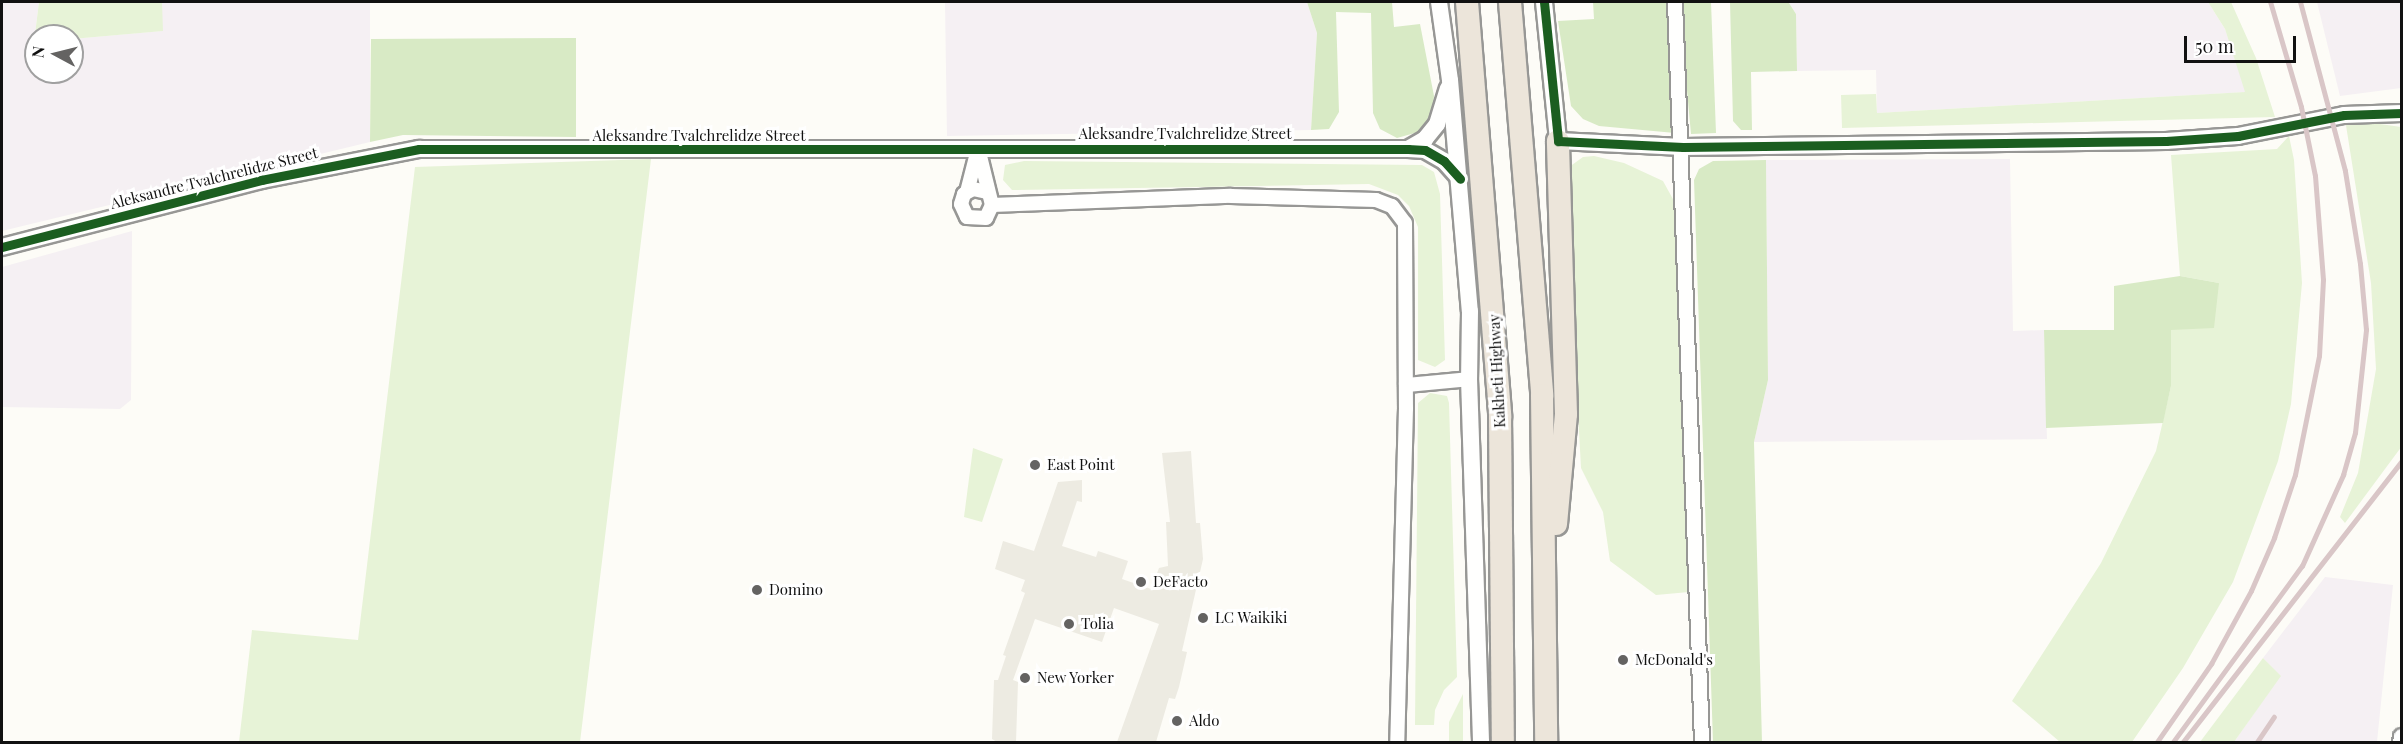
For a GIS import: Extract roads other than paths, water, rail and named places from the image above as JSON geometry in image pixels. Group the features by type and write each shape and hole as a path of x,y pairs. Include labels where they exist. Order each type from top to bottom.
{"highway":[{"name":"Kakheti Highway","path":"1467,2 1499,405 1503,742"},
{"path":"1510,2 1542,395 1546,742"},
{"path":"1546,651 1566,414 1558,141"}],"street":[{"path":"1439,2 1460,178 1470,311 1469,380 1481,742"},
{"path":"1544,2 1558,141 1683,147 2166,141 2238,136 2344,114 2402,113"},
{"path":"1675,2 1683,147 1702,742"},
{"path":"1408,149 1425,139 1437,123 1450,80"},
{"path":"978,148 990,199 986,218 971,220 961,209 978,148"},
{"name":"Aleksandre Tvalchrelidze Street","path":"2,247 261,180 418,149 696,152 978,148 1408,149 1425,150 1444,161 1460,178"},
{"path":"967,192 978,189 990,199 1231,196 1376,200 1392,206 1405,223 1406,385 1397,742"},
{"path":"1406,385 1469,380"},
{"path":"2401,742 2402,737"}],"railway":[{"path":"2157,742 2211,664 2251,591 2274,538 2295,475 2319,356 2323,280 2315,176 2301,107 2270,2"},
{"path":"2173,742 2302,566 2343,475 2355,433 2366,330 2360,264 2345,171 2300,2"},
{"path":"2183,742 2402,461"},
{"path":"2257,742 2274,717"}],"place":[{"name":"East Point","path":"1035,465"},
{"name":"DeFacto","path":"1141,582"},
{"name":"Domino","path":"757,590"},
{"name":"LC Waikiki","path":"1203,618"},
{"name":"Tolia","path":"1069,624"},
{"name":"McDonald's","path":"1623,660"},
{"name":"New Yorker","path":"1025,678"},
{"name":"Aldo","path":"1177,721"}]}
